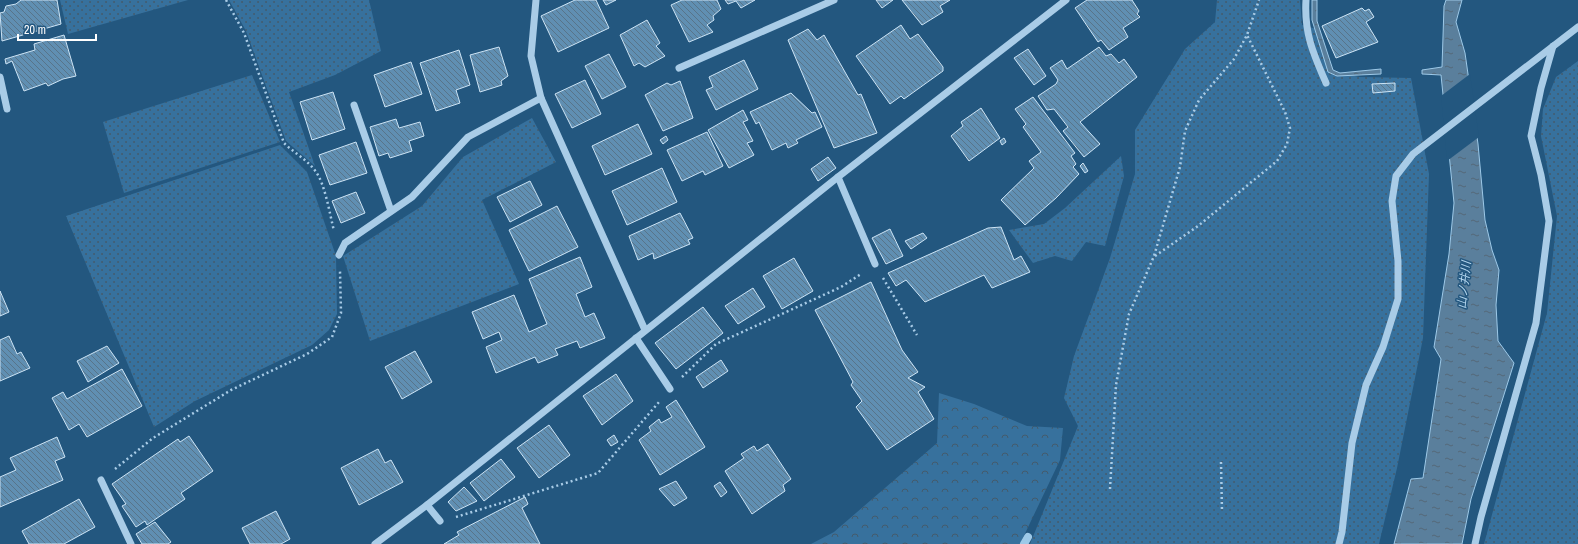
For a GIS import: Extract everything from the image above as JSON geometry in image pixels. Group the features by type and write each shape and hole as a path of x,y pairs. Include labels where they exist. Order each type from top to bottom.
{"street":[{"path":"536,0 531,56 541,98 645,330"},
{"path":"679,68 834,0"},
{"path":"375,544 427,505 645,330 1066,0"},
{"path":"1306,0 1304,20 1311,48 1326,82"},
{"path":"1339,544 1342,532 1355,428 1366,385 1384,347 1398,299 1398,261 1392,201 1396,176 1413,154 1578,26"},
{"path":"1475,544 1481,517 1536,323 1548,221 1541,175 1531,136 1541,88 1554,46"},
{"path":"0,77 7,109"},
{"path":"339,255 345,243 412,197 468,137 541,98"},
{"path":"354,105 391,211"},
{"path":"838,178 875,264"},
{"path":"636,338 670,389"},
{"path":"101,480 131,544"},
{"path":"427,505 440,521"}],"path":[{"path":"101,480 153,438 231,390 308,354 332,337 340,313 339,255 328,204 316,172 292,152 284,143 244,33 226,0"},
{"path":"1110,489 1116,385 1129,314 1154,256 1180,167 1185,131 1199,100 1234,59 1247,35 1259,0"},
{"path":"1154,256 1198,226 1278,160 1287,144 1290,128 1285,112 1247,35"},
{"path":"440,521 598,473 670,389 716,344 841,287 875,264 917,334"},
{"path":"1221,462 1222,512"}],"green space":[{"path":"60,0 188,0 68,34"},
{"path":"229,0 369,0 381,51 335,75 289,92 315,166 286,141 246,31"},
{"path":"1217,0 1300,0 1302,25 1320,30 1330,70 1359,77 1411,78 1429,174 1423,338 1397,468 1379,544 1030,544 1078,426 1064,398 1074,356 1110,258 1135,174 1135,130 1185,49 1215,22"},
{"path":"1578,61 1578,544 1484,544 1547,313 1557,216 1541,136 1543,109 1556,77"},
{"path":"252,75 280,142 124,193 103,122"},
{"path":"532,118 556,162 482,200 519,284 370,341 343,256 422,206 463,157"},
{"path":"280,145 307,172 336,256 337,314 329,330 312,345 195,401 154,427 66,216"},
{"path":"1121,156 1124,176 1105,246 1086,242 1072,261 1055,256 1033,263 1009,230 1044,224 1065,208"},
{"path":"939,393 974,404 1027,426 1063,428 1060,460 1020,544 811,544 834,532 937,443"}],"water":[{"path":"1312,0 1317,0 1317,21 1333,70 1340,73 1381,69 1381,74 1337,76 1328,72 1312,20"},
{"name":"山ノ井川","path":"1446,0 1462,0 1456,22 1465,53 1478,144 1485,220 1492,250 1499,270 1496,305 1498,341 1514,363 1471,499 1462,544 1394,544 1411,479 1423,478 1441,359 1434,347 1449,254 1454,203 1441,75 1422,74 1422,70 1442,67 1444,6"}],"pier":[{"path":"1470,74 1479,137 1447,161 1441,96"}],"building":[{"path":"21,0 57,0 61,24 2,41 0,13 4,12 6,6 16,4"},
{"path":"575,0 596,0 609,28 558,52 541,16"},
{"path":"603,0 616,0 606,5"},
{"path":"682,0 717,0 721,9 713,16 714,20 707,25 713,32 689,42 671,5"},
{"path":"725,0 755,0 741,8 736,1 728,4"},
{"path":"876,0 893,0 882,8"},
{"path":"902,0 950,0 940,6 943,12 922,25"},
{"path":"1087,0 1132,0 1139,11 1137,14 1140,17 1123,28 1128,37 1109,50 1101,40 1098,42 1075,8"},
{"path":"1362,8 1365,11 1369,9 1374,17 1366,22 1378,42 1336,58 1322,26"},
{"path":"647,20 660,43 656,46 665,56 645,67 639,63 634,66 620,35"},
{"path":"901,25 910,39 918,34 943,67 943,71 904,99 901,96 890,104 856,56"},
{"path":"808,29 817,40 824,35 858,95 861,94 877,133 834,148 788,40"},
{"path":"64,35 76,76 63,79 48,86 46,83 24,91 12,61 6,64 5,59 35,50 34,44"},
{"path":"499,47 508,76 501,81 502,85 480,92 470,55"},
{"path":"1099,47 1106,56 1111,54 1119,63 1124,59 1137,77 1080,122 1100,144 1084,157 1063,131 1068,127 1054,109 1047,110 1038,96 1056,84 1058,80 1050,68 1062,60 1067,69"},
{"path":"1028,49 1046,76 1034,85 1014,58"},
{"path":"459,50 470,85 456,90 460,103 436,111 420,63"},
{"path":"609,54 626,87 602,99 585,66"},
{"path":"744,60 758,89 716,110 706,90 713,87 709,77"},
{"path":"411,62 422,94 385,107 374,75"},
{"path":"585,80 601,114 572,128 555,94"},
{"path":"680,81 693,118 663,131 645,95 667,83 671,85"},
{"path":"1395,83 1395,91 1373,93 1372,84"},
{"path":"333,92 345,129 312,140 300,102"},
{"path":"791,93 812,113 815,112 822,127 796,140 798,143 788,148 786,143 772,150 759,122 756,124 750,112"},
{"path":"1033,97 1075,153 1071,156 1076,164 1073,167 1079,174 1056,198 1025,225 1001,200 1034,168 1029,161 1041,152 1023,127 1026,124 1015,109"},
{"path":"981,108 1000,138 969,161 951,136 963,126 961,122"},
{"path":"743,110 748,120 743,122 753,141 747,143 754,155 729,168 708,130"},
{"path":"396,119 399,128 420,122 424,136 409,141 412,151 390,158 388,153 379,156 370,127"},
{"path":"638,124 652,154 605,175 592,146"},
{"path":"707,132 723,166 705,175 703,171 682,181 667,150"},
{"path":"666,136 668,140 663,144 660,140"},
{"path":"1004,138 1006,142 1002,145 1000,141"},
{"path":"356,142 367,173 330,185 319,155"},
{"path":"828,157 836,168 818,181 811,169"},
{"path":"1083,163 1088,171 1085,173 1080,166"},
{"path":"662,168 677,202 627,225 612,191"},
{"path":"530,181 542,205 510,222 497,197"},
{"path":"356,192 365,213 341,223 332,201"},
{"path":"557,206 578,247 529,271 509,230"},
{"path":"680,213 693,238 688,240 690,244 654,259 653,253 638,260 629,236"},
{"path":"1001,227 1014,260 1021,256 1030,272 992,288 984,275 925,302 906,280 896,286 888,273 988,228"},
{"path":"890,229 903,256 886,264 872,238"},
{"path":"923,233 927,238 911,249 905,241"},
{"path":"580,257 592,287 576,294 585,317 594,313 605,338 580,348 577,341 555,349 558,355 538,363 535,357 496,373 486,347 502,340 499,332 483,339 472,312 514,295 529,332 547,324 529,279"},
{"path":"794,258 813,291 782,309 763,276"},
{"path":"871,282 902,350 918,372 908,378 925,387 918,392 934,419 887,450 856,407 862,401 851,385 853,382 815,310"},
{"path":"753,288 765,307 738,324 725,306"},
{"path":"0,291 9,312 0,316"},
{"path":"703,307 723,333 676,369 655,343"},
{"path":"9,336 17,354 21,352 30,368 0,381 0,340"},
{"path":"107,346 119,363 88,382 77,361"},
{"path":"415,351 432,382 402,399 385,367"},
{"path":"721,360 728,371 703,388 696,377"},
{"path":"122,369 142,406 87,437 79,424 69,430 52,398 63,392 67,399"},
{"path":"616,374 633,401 602,425 583,396"},
{"path":"676,400 705,447 660,475 639,440 651,431 649,427 659,419 661,423 672,417 666,407"},
{"path":"549,425 570,455 539,478 517,448"},
{"path":"614,435 618,442 611,446 607,440"},
{"path":"189,436 213,471 181,493 185,499 147,525 145,521 136,527 122,506 126,504 112,484 178,439 180,442"},
{"path":"57,437 65,457 55,461 63,480 0,507 0,477 16,470 10,458"},
{"path":"768,444 791,479 783,485 785,491 752,514 725,471 744,458 741,454 754,446 757,451"},
{"path":"378,449 385,463 391,460 403,482 359,505 341,468"},
{"path":"501,459 515,477 484,501 470,483"},
{"path":"676,481 687,498 674,506 659,489"},
{"path":"720,482 727,492 721,497 714,486"},
{"path":"464,487 477,501 456,511 448,502"},
{"path":"525,497 528,504 522,508 540,544 444,544 459,535 457,532"},
{"path":"79,499 95,527 64,544 29,544 22,531"},
{"path":"276,511 290,539 281,544 250,544 242,528"},
{"path":"155,522 171,542 168,544 142,544 136,534"}],"waterway":[{"path":"1024,544 1028,537"}]}
